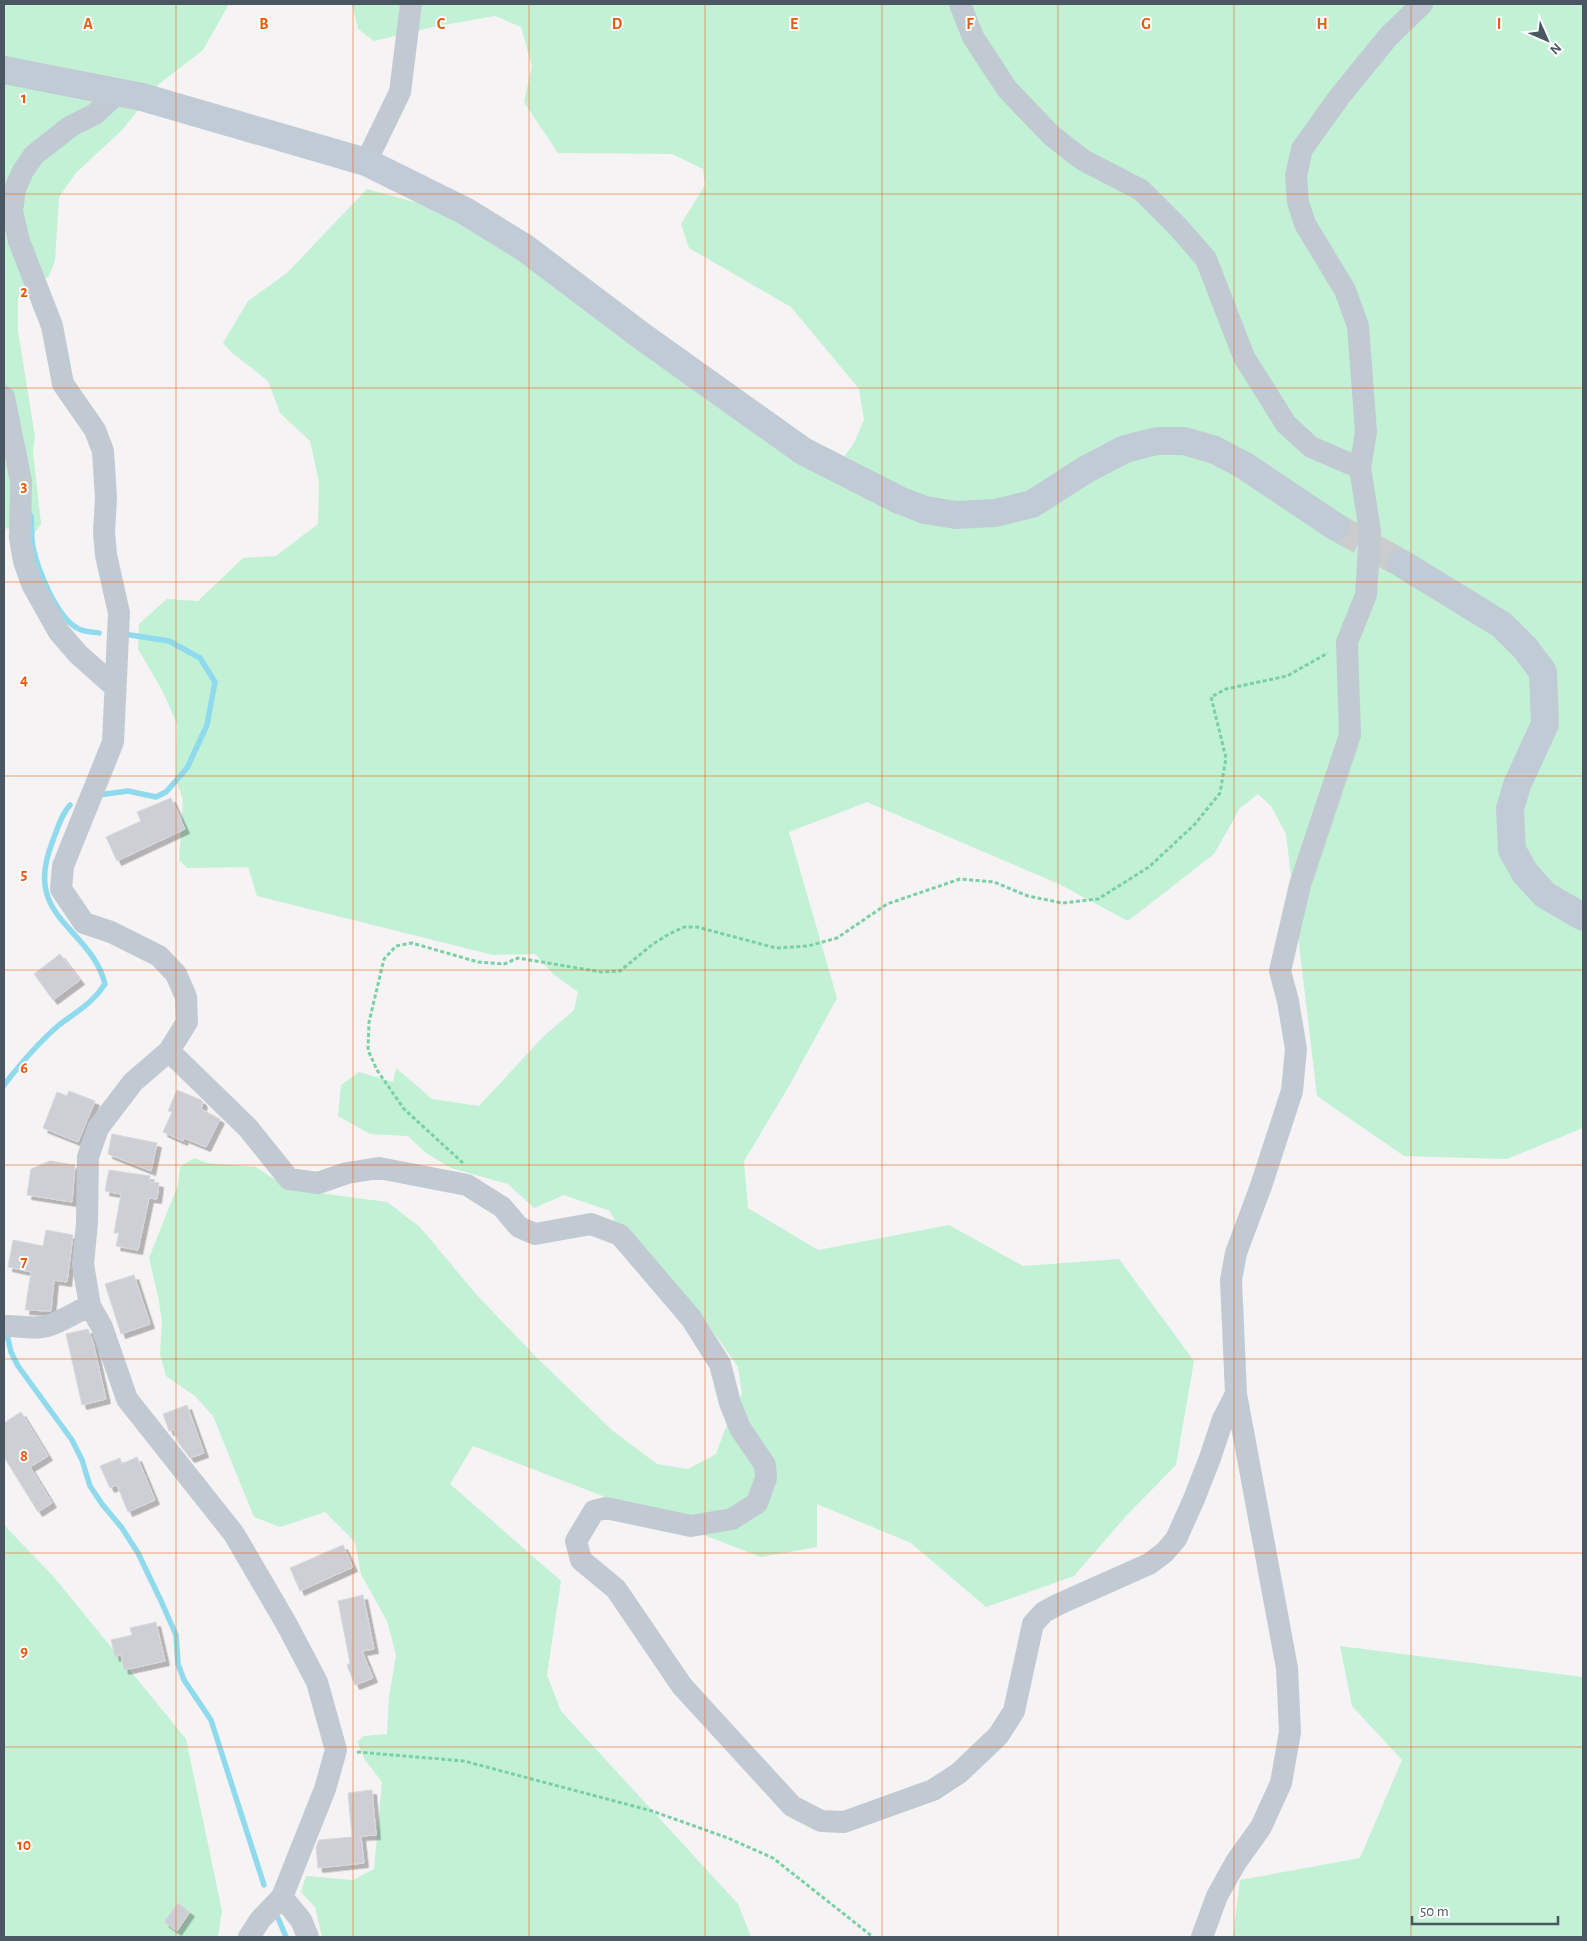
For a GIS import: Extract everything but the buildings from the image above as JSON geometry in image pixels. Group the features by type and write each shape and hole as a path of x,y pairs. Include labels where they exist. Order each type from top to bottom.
{"street":[{"path":"366,162 400,92 411,4"},
{"path":"960,4 973,37 1007,89 1052,136 1083,160 1141,190 1178,227 1206,259 1244,357 1286,424 1311,447 1360,468"},
{"path":"1202,1937 1217,1896 1236,1862 1262,1827 1281,1783 1290,1732 1287,1668 1236,1394 1231,1280 1236,1253 1261,1186 1292,1091 1296,1049 1288,1001 1280,972 1300,885 1350,735 1347,642 1366,595 1370,531 1360,468 1366,432 1358,326 1345,290 1305,224 1298,202 1296,176 1302,149 1340,96 1388,37 1422,4"},
{"path":"4,70 119,92 216,117 366,162 465,211 526,248 621,321 803,451 925,510 956,515 995,513 1032,504 1085,470 1125,449 1157,441 1184,441 1215,450 1245,466 1336,527"},
{"path":"119,92 94,114 71,126 34,155 23,171 15,189 12,211 19,241 52,326 64,384 95,430 103,451 106,498 104,532 106,555 119,613 113,742 63,866 62,889 84,923 111,932 159,956 176,974 186,997 186,1022 169,1051 127,1090 98,1128 88,1158 84,1264 90,1306 102,1327 127,1399 234,1534 286,1622 317,1682 336,1750 325,1789 282,1897 260,1920 248,1937"},
{"path":"4,397 21,481 20,538 24,561 32,584 59,632 78,654 115,687"},
{"path":"1401,563 1502,625 1526,648 1543,672 1545,724 1517,785 1510,809 1512,850 1525,873 1545,896 1583,917"},
{"path":"169,1051 248,1128 290,1179 318,1183 347,1173 380,1168 467,1185 502,1207 520,1227 535,1234 592,1224 607,1229 620,1235 685,1311 720,1364 730,1403 740,1428 765,1465 766,1478 757,1503 732,1519 692,1526 606,1508 594,1511 576,1541 581,1560 616,1589 682,1686 792,1806 821,1821 844,1822 933,1790 959,1774 998,1736 1014,1711 1033,1624 1044,1612 1059,1604 1142,1568 1164,1552 1176,1539 1210,1458 1222,1419 1236,1394"},
{"path":"10,1326 33,1328 48,1326 90,1306"},
{"path":"282,1897 301,1920 308,1937"}],"path":[{"path":"467,1167 404,1109 377,1070 368,1050 369,1022 384,959 396,946 412,943 478,962 504,964 518,958 601,972 620,971 653,944 684,928 697,928 776,948 808,946 837,938 887,904 960,878 994,882 1028,896 1062,903 1098,899 1149,868 1195,824 1220,793 1226,758 1211,697 1226,689 1287,676 1347,642"},
{"path":"336,1750 464,1761 652,1811 728,1838 773,1858 873,1937"}],"green space":[{"path":"4,4 229,4 203,50 159,84 123,129 76,173 59,197 55,261 49,276 18,298 18,331 35,437 33,451 41,524 34,534 4,528"},
{"path":"352,4 1583,4 1583,1128 1507,1159 1404,1156 1317,1096 1286,834 1271,806 1258,794 1240,808 1214,854 1128,921 1059,884 867,802 789,832 837,998 789,1086 744,1161 748,1208 818,1250 949,1225 1023,1266 1119,1259 1194,1361 1176,1465 1126,1516 1074,1576 986,1607 911,1543 817,1504 817,1547 761,1557 473,1446 450,1484 561,1581 547,1675 561,1711 738,1904 751,1937 322,1937 315,1907 301,1892 306,1876 353,1880 374,1869 382,1782 365,1760 357,1742 364,1736 387,1734 389,1697 396,1655 387,1621 361,1574 355,1542 325,1512 280,1527 254,1517 213,1416 195,1396 166,1376 160,1354 162,1322 149,1258 178,1185 180,1167 194,1158 207,1163 256,1167 289,1189 387,1202 420,1227 475,1293 537,1358 613,1431 657,1464 688,1469 716,1454 742,1394 738,1367 709,1326 616,1223 610,1211 564,1195 534,1208 508,1184 451,1168 426,1153 408,1136 370,1134 338,1116 341,1085 359,1072 393,1082 396,1068 432,1099 479,1106 542,1038 574,1010 578,992 553,974 535,954 493,955 257,896 248,867 187,868 179,860 183,800 176,780 177,724 162,690 138,649 139,624 167,599 198,601 243,558 276,556 318,524 319,482 310,441 280,413 268,381 230,351 223,343 248,301 287,273 367,189 436,208 525,257 829,477 854,443 864,420 859,389 791,307 689,248 681,224 705,185 703,169 672,154 558,153 524,102 532,66 521,27 495,16 438,26 374,41 358,29"},
{"path":"4,1525 53,1576 186,1739 222,1911 218,1937 4,1937"},
{"path":"1340,1646 1583,1677 1583,1937 1233,1937 1240,1880 1360,1858 1402,1760 1352,1706"}],"waterway":[{"path":"31,516 32,543 35,557 55,603 69,622 77,628 99,633"},
{"path":"98,795 128,791 156,797 166,792 187,768 207,725 215,682 200,658 169,641 124,634"},
{"path":"4,1085 44,1039 89,1002 105,984 97,965 87,949 62,921 52,906 46,889 45,869 52,843 62,818 70,805"},
{"path":"6,1331 11,1352 18,1366 72,1440 82,1460 90,1486 122,1528 138,1553 162,1603 176,1635 178,1664 184,1680 211,1720 264,1885"},
{"path":"278,1918 286,1937"}],"tunnel":[{"path":"1336,527 1401,563"}]}
